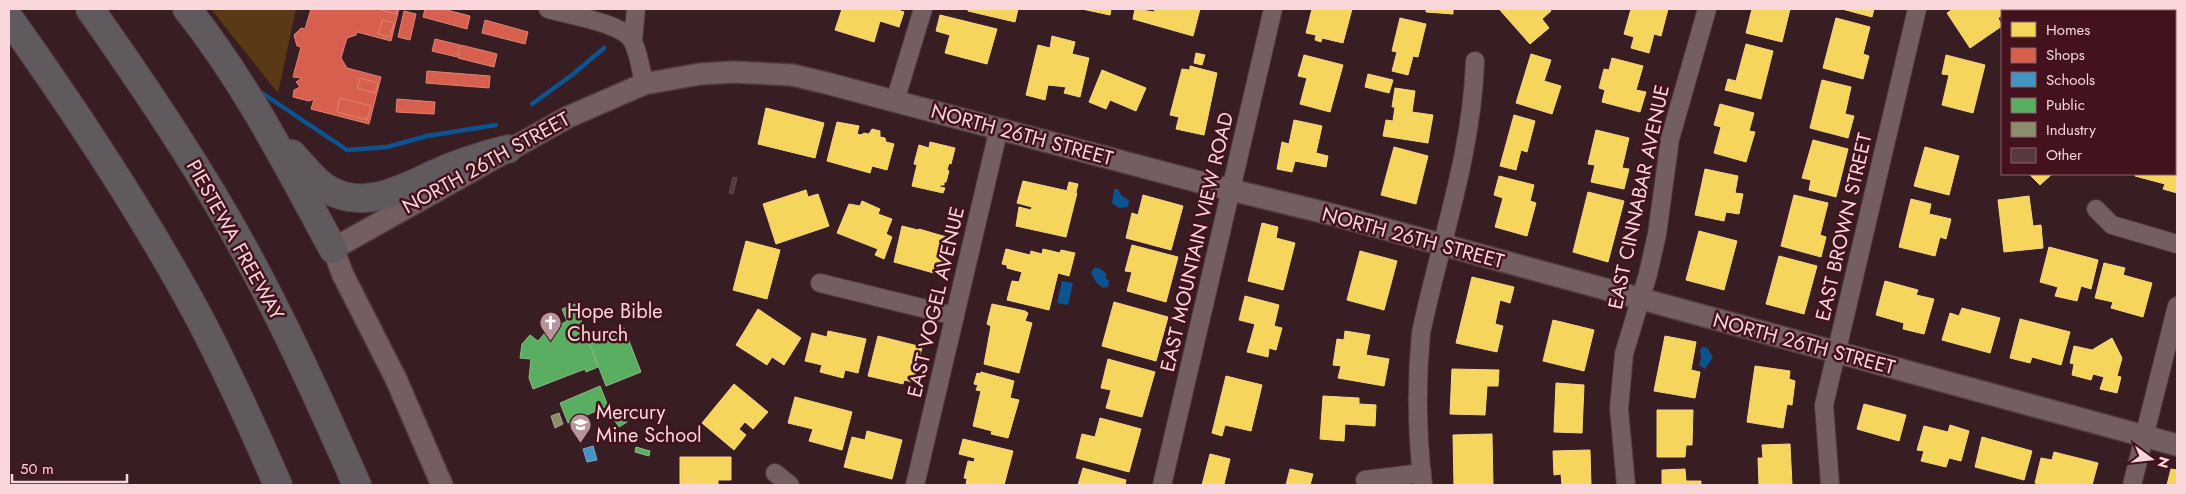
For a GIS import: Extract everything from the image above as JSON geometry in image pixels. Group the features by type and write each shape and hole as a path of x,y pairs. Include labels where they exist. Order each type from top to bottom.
{"highway":[{"name":"PIESTEWA FREEWAY","path":"90,9 158,108 228,220 292,344 357,485"},
{"path":"187,9 234,73 270,130 333,249"},
{"path":"9,18 78,118 185,293 225,370 278,485"},
{"path":"270,130 325,187 344,196 370,199 398,192 467,160 508,149"}],"street":[{"path":"548,9 616,26 633,41"},
{"path":"636,9 633,41 644,84"},
{"path":"895,101 922,9"},
{"name":"EAST MOUNTAIN VIEW ROAD","path":"1162,485 1273,9"},
{"name":"EAST CINNABAR AVENUE","path":"1626,485 1619,409 1624,354 1657,234 1670,139 1707,9"},
{"name":"EAST BROWN STREET","path":"1830,485 1824,405 1917,9"},
{"path":"2172,9 2177,10"},
{"path":"1365,480 1422,479 1417,422 1418,360 1428,299 1464,156 1474,88 1475,61"},
{"name":"NORTH 26TH STREET","path":"333,249 508,149 586,108 644,84 700,74 766,72 792,75 1231,190 1330,214 2177,445"},
{"name":"EAST VOGEL AVENUE","path":"915,485 999,128"},
{"path":"2096,209 2112,225 2177,244"},
{"path":"333,249 396,379 442,485"},
{"path":"820,283 955,316"},
{"path":"2132,485 2177,306"},
{"path":"775,473 790,485"}],"shaded area":[{"path":"211,9 296,9 278,93"}],"water":[{"path":"1114,189 1118,189 1122,196 1129,200 1128,207 1119,208 1112,203"},
{"path":"1094,268 1099,268 1106,273 1106,279 1109,280 1108,287 1103,288 1096,282 1091,273"},
{"path":"1062,281 1073,283 1068,305 1057,303"},
{"path":"1703,347 1707,348 1713,357 1705,369 1699,365 1701,358 1700,350"}],"building: Homes":[{"path":"842,9 895,9 904,12 899,27 880,21 874,42 835,30"},
{"path":"968,9 1018,9 1015,22 968,11"},
{"path":"1082,9 1111,9 1110,15"},
{"path":"1135,9 1154,12 1155,9 1200,9 1193,36 1133,19"},
{"path":"1312,9 1352,9 1343,43 1322,38 1321,42 1315,40 1316,35 1306,33"},
{"path":"1426,9 1453,9 1453,14 1426,12"},
{"path":"1499,9 1550,9 1551,11 1542,19 1549,28 1530,44"},
{"path":"1631,9 1668,9 1661,36 1654,34 1649,53 1631,48 1634,37 1624,34"},
{"path":"1752,9 1790,9 1782,42 1746,33"},
{"path":"1842,9 1874,9 1872,17"},
{"path":"1953,9 2007,10 2001,10 2001,16 1998,18 2001,27 1970,48 1947,13"},
{"path":"940,15 997,29 987,64 945,53 950,35 936,31"},
{"path":"1400,18 1426,24 1418,57 1413,56 1408,75 1392,71 1397,52 1392,51"},
{"path":"1836,18 1870,27 1863,54 1869,56 1863,79 1823,68"},
{"path":"1052,36 1075,42 1072,54 1089,58 1080,97 1064,93 1066,87 1048,85 1045,100 1026,95 1038,45 1050,48"},
{"path":"1746,44 1773,51 1761,99 1725,90 1728,79 1736,81"},
{"path":"2176,50 2177,50 2176,91"},
{"path":"1196,53 1205,55 1202,65 1194,63"},
{"path":"1531,54 1551,60 1544,81 1561,86 1552,114 1516,103"},
{"path":"1304,55 1343,65 1330,112 1300,104 1307,78 1298,76"},
{"path":"1946,55 1985,65 1973,113 1942,105 1949,75 1942,74"},
{"path":"1612,58 1643,66 1636,90 1646,92 1640,112 1602,102 1605,90 1599,88 1604,69 1609,70"},
{"path":"1190,66 1217,73 1204,135 1176,129 1179,117 1170,115 1182,69 1190,70"},
{"path":"1102,70 1146,88 1136,111 1110,100 1106,109 1089,102"},
{"path":"1368,74 1393,80 1389,93 1365,87"},
{"path":"1822,80 1851,87 1845,114 1854,116 1848,138 1810,128"},
{"path":"1395,88 1415,91 1412,112 1433,115 1428,143 1383,136 1386,120 1393,121 1395,107 1392,107"},
{"path":"1720,104 1754,113 1749,131 1755,132 1746,162 1714,153 1721,127 1714,125"},
{"path":"766,108 824,123 815,158 758,144"},
{"path":"1514,115 1535,121 1527,152 1521,150 1516,170 1500,166"},
{"path":"1294,120 1322,126 1316,153 1328,156 1326,167 1295,161 1292,172 1277,169 1282,142 1289,144"},
{"path":"837,122 859,126 857,134 861,135 864,133 869,134 872,129 880,131 880,137 885,138 886,142 894,144 887,170 872,166 870,173 827,161"},
{"path":"1596,130 1629,138 1622,168 1629,169 1624,189 1591,182 1595,165 1588,164"},
{"path":"1813,140 1848,149 1836,197 1809,190 1811,180 1802,178"},
{"path":"2177,141 2177,193 2163,189 2165,184 2135,176 2176,175"},
{"path":"930,142 955,148 951,164 949,163 947,170 949,171 946,182 944,182 944,185 940,185 940,187 945,188 943,193 912,186 917,165 914,164 919,145 929,148"},
{"path":"1394,147 1428,156 1416,204 1381,195"},
{"path":"1925,147 1959,156 1949,195 1914,186"},
{"path":"1705,169 1738,176 1735,193 1743,194 1739,214 1726,212 1724,221 1695,215"},
{"path":"2030,175 2051,175 2040,185"},
{"path":"1499,176 1534,185 1530,201 1536,203 1527,236 1495,227 1503,198 1494,195"},
{"path":"1023,181 1077,193 1066,237 1016,226 1019,207 1031,210 1032,207 1017,203"},
{"path":"1069,182 1078,184 1076,192 1067,190"},
{"path":"806,190 808,197 818,194 829,226 776,244 763,204"},
{"path":"1588,192 1624,201 1608,262 1573,252"},
{"path":"1143,195 1183,206 1171,250 1126,238 1132,213 1138,215"},
{"path":"1794,195 1828,203 1820,235 1826,237 1821,257 1781,246"},
{"path":"2029,196 2033,226 2041,225 2043,248 2004,252 1998,200"},
{"path":"1911,199 1931,204 1929,214 1951,219 1946,239 1940,237 1935,256 1899,247"},
{"path":"862,201 880,209 878,214 892,219 886,234 892,237 884,259 875,255 878,249 837,233 849,204 860,206"},
{"path":"1262,223 1278,227 1276,238 1295,243 1283,290 1248,281"},
{"path":"902,226 950,238 941,275 894,262"},
{"path":"1699,231 1737,241 1724,290 1686,280"},
{"path":"746,241 780,250 767,299 733,290"},
{"path":"1132,245 1178,257 1166,302 1127,291 1132,272 1125,271"},
{"path":"2049,247 2098,260 2091,289 2081,286 2077,301 2055,296 2058,287 2040,282"},
{"path":"1006,249 1030,255 1031,251 1042,254 1043,249 1060,253 1061,250 1075,253 1069,276 1058,273 1049,310 1007,300 1012,281 1019,282 1022,272 1007,268 1007,265 1002,264"},
{"path":"1360,251 1397,261 1384,310 1347,300"},
{"path":"1779,256 1817,266 1804,314 1766,304"},
{"path":"2104,263 2125,268 2123,275 2152,283 2143,317 2111,308 2113,302 2095,298"},
{"path":"1472,277 1514,287 1510,303 1500,300 1495,324 1503,326 1497,352 1456,343"},
{"path":"1885,281 1918,290 1916,295 1934,299 1924,334 1903,329 1904,323 1876,315"},
{"path":"1245,296 1279,305 1274,326 1282,328 1276,350 1269,348 1268,357 1247,352 1255,324 1239,320"},
{"path":"1114,302 1168,317 1156,361 1102,346"},
{"path":"992,304 1025,311 1028,313 1025,321 1032,323 1019,373 984,364 991,326 987,324"},
{"path":"1962,308 2000,318 1990,353 1942,340 1950,313 1959,316"},
{"path":"758,309 801,338 784,365 772,357 767,365 736,345"},
{"path":"2020,319 2070,332 2061,365 2032,357 2030,363 2010,358"},
{"path":"1553,320 1594,330 1584,371 1543,361"},
{"path":"828,331 866,339 858,373 845,370 843,378 820,372 822,365 805,361 812,333 827,337"},
{"path":"1345,331 1370,335 1366,355 1389,359 1384,386 1338,378 1341,366 1333,365 1337,339 1344,340"},
{"path":"878,336 922,347 913,382 904,380 903,384 868,376"},
{"path":"1665,336 1696,342 1691,370 1700,372 1695,398 1654,391"},
{"path":"2112,338 2122,358 2117,376 2121,377 2117,393 2100,389 2104,377 2093,374 2091,380 2072,375 2074,364 2070,363 2074,346 2092,350"},
{"path":"1108,359 1155,372 1142,417 1106,408 1111,390 1101,388"},
{"path":"1755,366 1790,371 1789,379 1795,381 1792,405 1787,404 1783,428 1747,422"},
{"path":"1452,369 1499,370 1498,386 1487,386 1485,415 1450,414"},
{"path":"981,372 1014,381 1010,398 1019,400 1008,438 991,434 992,431 973,426 981,391 976,390 978,385 974,384 977,373 980,374"},
{"path":"1226,376 1262,385 1251,431 1225,425 1222,436 1212,433"},
{"path":"1556,383 1584,385 1582,433 1554,432"},
{"path":"734,384 768,412 753,429 745,422 739,429 746,435 734,450 702,423"},
{"path":"1323,396 1359,398 1359,404 1376,405 1375,426 1345,424 1344,441 1320,439"},
{"path":"795,397 852,412 842,450 809,441 813,429 788,423"},
{"path":"1864,404 1906,415 1899,441 1857,429"},
{"path":"1657,410 1693,410 1692,445 1686,445 1685,457 1657,457"},
{"path":"1100,418 1141,429 1129,472 1076,458 1082,434 1095,437"},
{"path":"1950,425 1969,431 1961,461 1949,458 1946,467 1921,461 1924,451 1917,450 1924,426 1948,432"},
{"path":"867,431 902,440 892,479 844,467 852,437 865,440"},
{"path":"1492,434 1493,485 1454,485 1453,435"},
{"path":"1982,437 2032,451 2024,480 1975,467"},
{"path":"963,439 1013,451 1004,485 966,485 967,479 970,479 964,478 968,461 974,462 975,458 959,454"},
{"path":"1790,444 1792,485 1759,485 1758,458 1763,458 1762,445"},
{"path":"1590,450 1591,485 1562,485 1561,474 1554,475 1553,451"},
{"path":"2054,452 2098,463 2092,485 2043,485 2035,483 2041,458 2052,460"},
{"path":"1210,454 1230,459 1224,484 1228,485 1202,485"},
{"path":"680,457 731,457 731,480 718,480 718,485 680,485"},
{"path":"1083,468 1126,480 1125,485 1078,485"},
{"path":"1290,469 1313,474 1310,485 1286,485"},
{"path":"1685,469 1686,481 1701,481 1701,485 1662,485 1662,470"},
{"path":"2171,469 2177,470 2177,485 2167,485"},
{"path":"688,477 694,477 695,485 688,485"}],"building: Shops":[{"path":"311,9 399,9 391,41 357,32 356,35 347,38 341,58 347,68 381,77 369,124 311,109 314,99 309,101 293,97 294,90 300,87 296,82 302,78 293,77 301,47 297,46 294,35 301,28 305,29"},
{"path":"378,9 397,9 396,14"},
{"path":"425,9 443,9 470,16 467,29 423,17"},
{"path":"404,11 416,14 410,40 398,37"},
{"path":"382,20 394,23 390,37 378,34"},
{"path":"485,20 528,32 525,44 482,33"},
{"path":"435,39 460,45 457,57 432,51"},
{"path":"461,45 497,54 494,67 458,58"},
{"path":"427,71 490,76 489,88 426,83"},
{"path":"360,78 378,83 375,93 357,88"},
{"path":"340,98 371,106 367,120 337,112"},
{"path":"397,99 435,102 434,114 396,112"}],"building: Schools":[{"path":"593,446 597,460 587,462 583,449"}],"building: Public":[{"path":"575,304 598,367 586,372 585,369 533,389 529,378 531,359 520,358 522,344 530,335 538,341 545,333 567,321 562,309"},
{"path":"624,328 641,372 606,386 589,342"},
{"path":"600,386 608,406 568,423 560,403"},
{"path":"619,410 627,422 619,427 611,415"},
{"path":"636,447 650,451 649,456 635,452"}],"building: Industry":[{"path":"559,413 563,424 555,428 551,416"}],"building: Other":[{"path":"733,177 737,178 733,194 729,193"}],"waterway":[{"path":"532,104 572,75 604,48"},
{"path":"256,89 347,150 387,147 427,136 496,125"}],"place":[{"name":"Hope Bible Church","path":"551,341"},
{"name":"Mercury Mine School","path":"580,443"}]}
